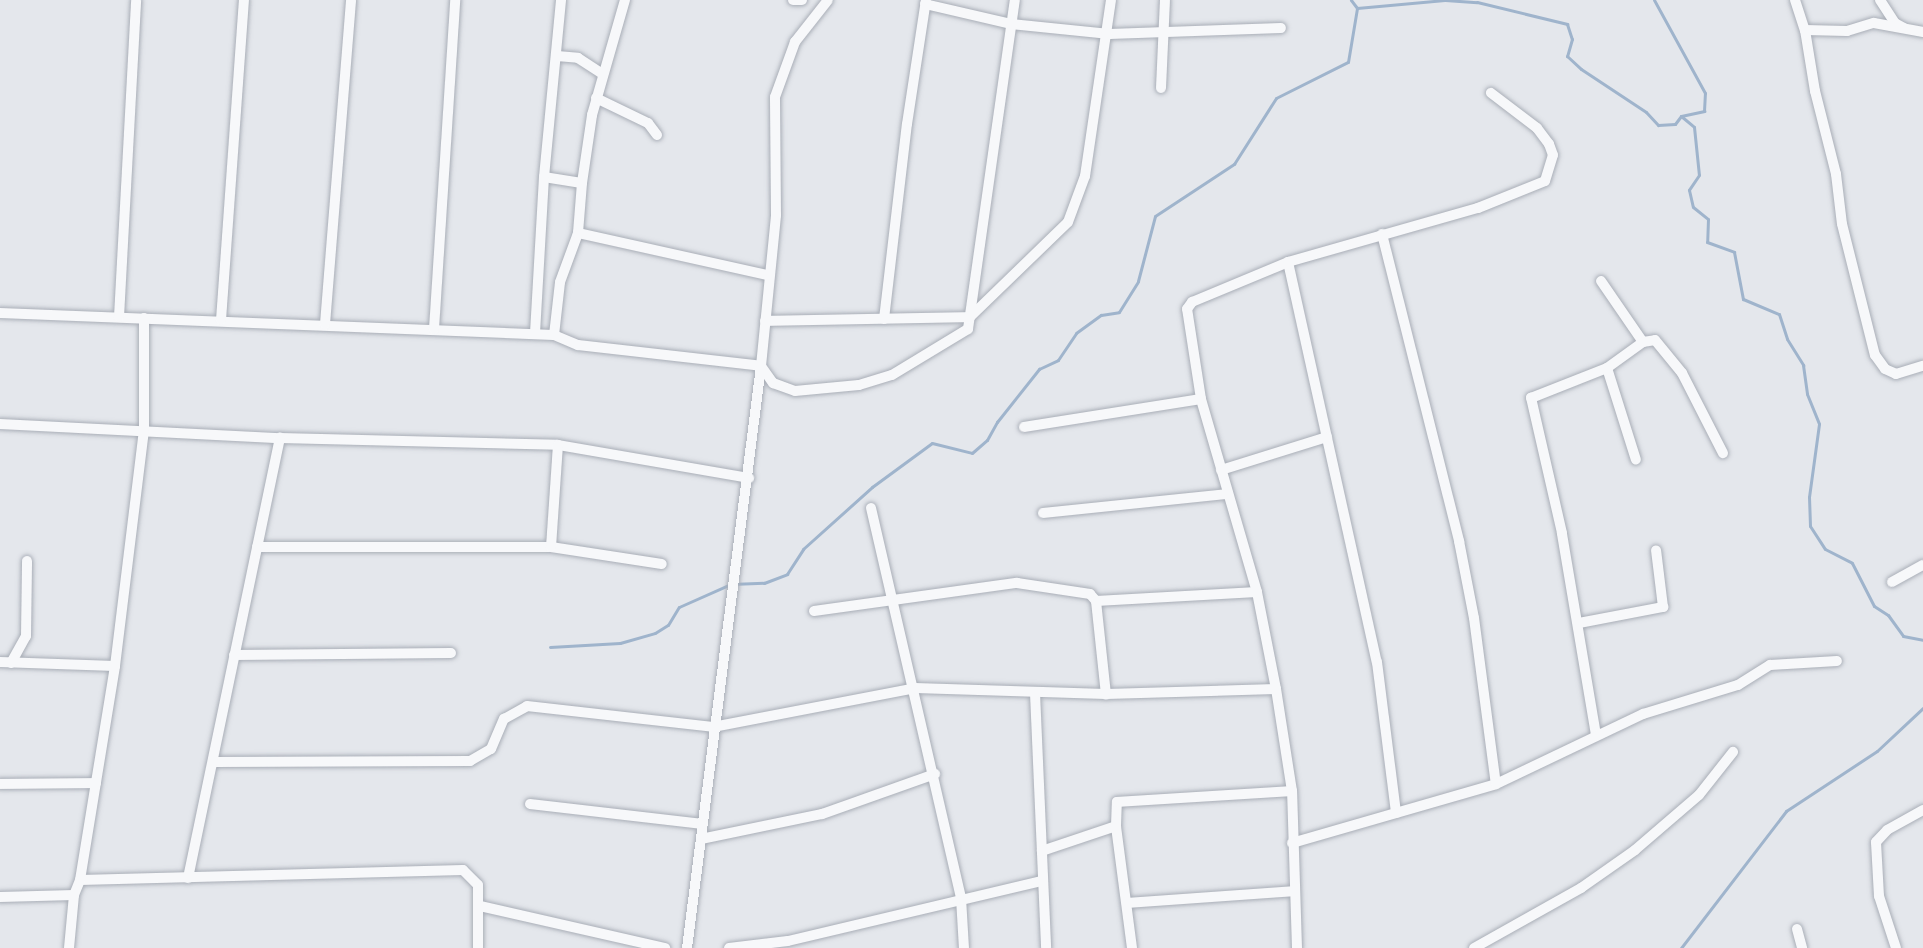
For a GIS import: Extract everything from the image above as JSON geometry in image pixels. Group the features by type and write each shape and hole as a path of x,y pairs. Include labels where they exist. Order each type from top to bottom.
{"street":[{"path":"119,317 136,0"},
{"path":"221,320 244,0"},
{"path":"325,324 351,0"},
{"path":"434,329 455,0"},
{"path":"535,333 544,177 561,0"},
{"path":"554,335 560,282 578,233 582,183 596,98 625,0"},
{"path":"793,0 802,0"},
{"path":"687,948 713,727 749,478 761,366 768,275 776,215 775,97 795,42 828,0"},
{"path":"0,312 434,329 476,334 535,333 554,335 578,345 761,366 773,383 795,391 859,385 892,375 965,333 970,317 1015,0"},
{"path":"765,321 970,317 1068,222 1085,176 1109,34 1112,0"},
{"path":"1161,88 1161,34 1165,0"},
{"path":"1795,0 1805,30 1815,91 1836,174 1842,224 1875,355 1885,369 1896,374 1923,366"},
{"path":"1880,0 1895,23 1918,32"},
{"path":"884,319 926,2 1011,24 1109,34 1161,34 1281,28"},
{"path":"1805,30 1847,31 1874,23 1918,32"},
{"path":"557,56 578,58 603,74"},
{"path":"1297,948 1292,791 1276,689 1257,591 1201,399 1187,305 1288,262 1478,208 1545,181 1553,155 1549,144 1537,128 1491,93"},
{"path":"596,98 648,123 657,135"},
{"path":"544,177 582,183"},
{"path":"578,233 768,275"},
{"path":"1382,234 1459,541 1474,618 1496,784"},
{"path":"1288,262 1377,662 1396,813"},
{"path":"1601,281 1643,342"},
{"path":"69,948 74,895 80,880 115,666 144,430 144,318"},
{"path":"1596,735 1579,623 1557,505 1530,402 1531,398 1607,368 1643,342 1655,340 1662,344 1682,373 1723,453"},
{"path":"1607,368 1636,460"},
{"path":"1024,427 1201,399"},
{"path":"0,424 280,438 558,444 749,478"},
{"path":"1221,470 1328,437"},
{"path":"188,878 280,438"},
{"path":"551,547 558,444"},
{"path":"1043,513 1228,495"},
{"path":"871,508 915,688 962,898 964,948"},
{"path":"257,547 551,547 662,564"},
{"path":"1579,623 1663,607 1656,550"},
{"path":"5,662 26,636 27,561"},
{"path":"1892,582 1902,573 1923,565"},
{"path":"814,611 893,598 1017,583 1075,589 1090,594 1096,601 1106,694"},
{"path":"1096,601 1257,591"},
{"path":"234,655 451,653"},
{"path":"1292,843 1496,784 1596,735 1653,711 1738,685 1770,665 1837,661"},
{"path":"5,662 115,666"},
{"path":"214,762 470,761 491,749 504,719 526,706 713,727 915,688 1106,694 1276,689"},
{"path":"1035,693 1042,850 1041,881 1046,948"},
{"path":"1474,948 1581,888 1635,850 1699,795 1733,752"},
{"path":"701,839 822,814 935,774"},
{"path":"0,784 96,783"},
{"path":"1132,948 1114,805 1121,800 1292,791"},
{"path":"531,804 703,824"},
{"path":"1896,948 1879,896 1876,842 1887,830 1923,810"},
{"path":"1042,850 1116,826"},
{"path":"80,880 463,870 478,885 480,906 478,948"},
{"path":"729,948 788,941 1041,881"},
{"path":"1128,903 1295,891"},
{"path":"0,897 74,895"},
{"path":"480,906 665,948"},
{"path":"1797,929 1802,948"}],"waterway":[{"path":"550,647 620,643 655,633 668,625 679,607 731,584 764,583 787,574 803,549 872,487 932,443 972,453 987,440 997,422 1039,369 1058,360 1076,333 1101,315 1119,312 1138,281 1155,216 1234,164 1276,98 1348,62 1357,8 1351,0"},
{"path":"1445,0 1477,2 1567,24 1572,39 1567,56 1581,69 1646,112 1658,125 1675,124 1681,116 1704,111 1705,93 1654,0"},
{"path":"1357,8 1445,0"},
{"path":"1681,116 1694,127 1699,175 1689,190 1693,207 1708,219 1707,242 1734,252 1743,299 1779,314 1787,339 1803,365 1807,394 1819,424 1809,497 1810,526 1825,549 1852,563 1874,606 1888,615 1903,636 1923,640"},
{"path":"1681,948 1786,811 1877,751 1923,708"}]}
